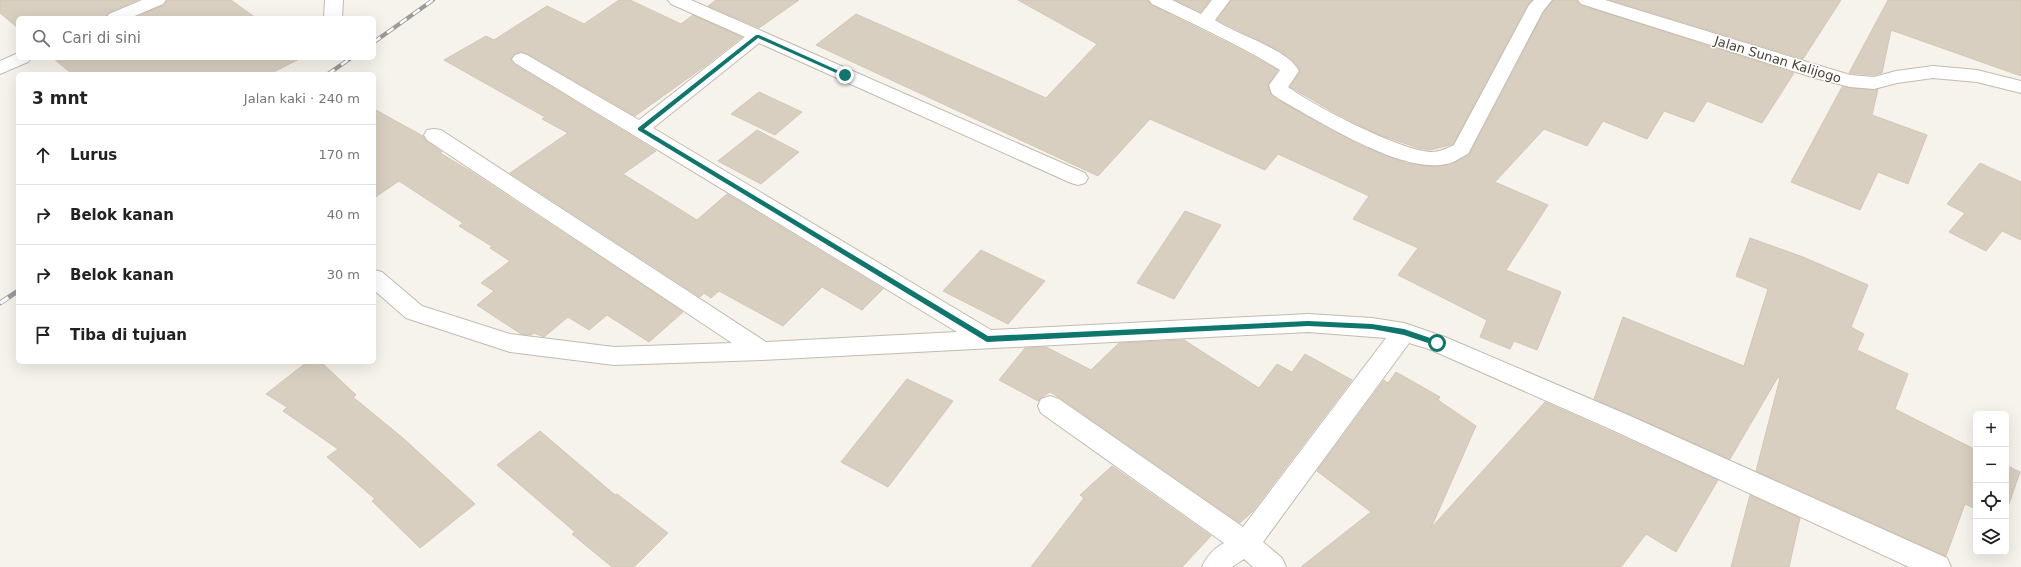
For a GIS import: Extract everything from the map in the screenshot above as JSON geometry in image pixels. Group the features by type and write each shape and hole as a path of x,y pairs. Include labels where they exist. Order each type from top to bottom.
{"street":[{"path":"120,16 157,0"},
{"path":"333,16 334,0"},
{"path":"677,0 1078,178"},
{"path":"1158,0 1198,19 1204,20 1218,30 1259,49 1288,66 1290,71 1278,85 1279,90 1286,95 1391,149 1420,158 1444,158 1461,149 1535,9 1543,0"},
{"path":"1204,20 1208,18 1221,0"},
{"name":"Jalan Sunan Kalijogo","path":"1587,0 1822,74 1850,81 1874,83 1896,77 1933,72 1977,76 2021,87"},
{"path":"640,129 758,36"},
{"path":"521,59 640,129 987,339"},
{"path":"1,66 17,60"},
{"path":"434,135 762,351"},
{"path":"376,280 414,312 510,343 614,356 762,351 1308,324 1372,327 1404,332 1437,343 1619,422 1938,567"},
{"path":"1215,567 1224,557 1246,544 1404,332"},
{"path":"1050,406 1246,544 1273,567"}],"building":[{"path":"0,0 138,0 108,13 106,16 16,16 16,26 0,13"},
{"path":"167,0 231,0 253,16 139,16 164,5"},
{"path":"619,0 630,0 681,24 693,15 742,37 705,66 635,116 528,54 521,52 515,54 511,60 514,64 656,151 623,174 697,220 727,194 883,289 862,310 822,287 783,326 719,291 711,298 704,293 700,297 510,173 568,133 542,119 545,117 444,60 486,36 494,40 547,6 584,24"},
{"path":"716,0 799,0 759,28 708,6"},
{"path":"1018,0 1148,0 1151,5 1232,45 1278,70 1268,85 1271,94 1278,100 1360,145 1406,163 1427,166 1449,165 1469,155 1544,12 1553,0 1577,0 1581,5 1794,73 1762,123 1707,101 1694,122 1664,111 1647,139 1603,121 1587,146 1544,129 1495,182 1548,205 1506,270 1561,292 1537,350 1514,341 1510,349 1480,337 1487,320 1398,275 1418,248 1353,219 1369,196 1278,154 1265,170 1150,119 1098,176 816,45 856,14 1046,98 1097,44"},
{"path":"1175,0 1210,0 1201,12"},
{"path":"1231,0 1532,0 1528,4 1453,144 1431,150 1418,148 1380,135 1337,114 1290,87 1300,71 1294,62 1274,48 1217,20"},
{"path":"1610,0 1841,0 1803,59"},
{"path":"1888,0 2021,0 2021,76 1891,30 1882,73 1874,75 1849,73"},
{"path":"55,60 297,60 274,72 70,72"},
{"path":"1842,87 1878,89 1872,115 1927,135 1908,184 1878,172 1860,210 1791,182"},
{"path":"759,92 802,112 775,135 731,114"},
{"path":"376,110 423,136 426,141 442,152 440,153 470,171 683,312 649,342 607,315 589,330 568,317 544,337 534,333 531,335 521,334 477,305 494,291 481,283 510,261 490,248 493,247 459,226 463,223 399,181 376,197"},
{"path":"757,130 799,152 761,184 718,161"},
{"path":"1980,163 2021,182 2021,240 2002,231 1986,251 1949,232 1965,213 1947,204"},
{"path":"1185,211 1221,225 1174,299 1137,283"},
{"path":"1750,238 1803,257 1868,285 1851,327 1864,334 1857,350 1908,374 1895,409 1973,448 1973,508 1965,504 1946,556 1756,471 1780,378 1778,377 1730,459 1594,399 1623,317 1744,366 1768,289 1736,276"},
{"path":"981,250 1045,281 1008,324 943,291"},
{"path":"1184,340 1259,388 1277,364 1292,372 1305,354 1352,380 1252,512 1240,523 1050,392 1038,401 999,380 1025,348 1046,347 1091,370 1119,343"},
{"path":"304,364 323,364 356,395 353,397 404,439 475,504 420,548 372,501 375,499 327,457 338,449 283,411 287,407 266,394"},
{"path":"1396,372 1440,397 1438,400 1476,426 1431,528 1545,402 1718,480 1676,552 1646,534 1621,567 1301,567 1371,512 1317,471 1384,380 1388,383"},
{"path":"907,379 953,401 888,487 841,462"},
{"path":"540,431 615,495 617,494 668,533 634,567 612,567 572,534 575,532 497,465"},
{"path":"1112,466 1211,536 1182,567 1031,567 1084,498 1080,495"},
{"path":"2009,466 2020,472 2009,504"},
{"path":"1750,495 1800,518 1789,567 1731,567"}],"railway":[{"path":"376,41 433,0"},
{"path":"331,72 348,60"},
{"path":"0,303 16,292"}],"route":[{"path":"845,75 758,36 640,129 987,339 1308,324 1372,327 1404,332 1437,343"}]}
